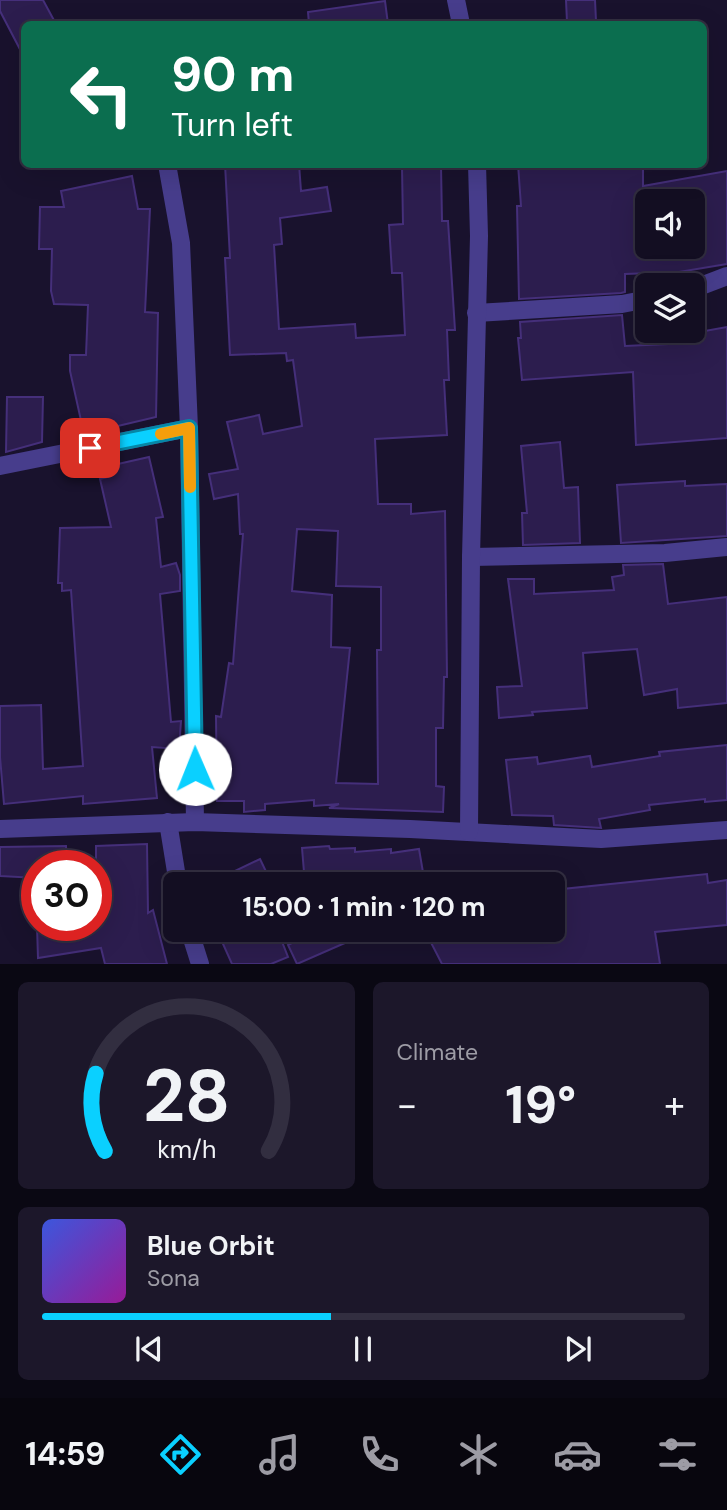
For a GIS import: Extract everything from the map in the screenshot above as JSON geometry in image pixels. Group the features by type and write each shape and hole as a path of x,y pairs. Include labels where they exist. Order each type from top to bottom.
{"street":[{"path":"456,0 460,21"},
{"path":"168,168 181,243 189,428 195,822"},
{"path":"469,832 471,557 479,236 477,168"},
{"path":"705,284 727,276"},
{"path":"476,313 635,302"},
{"path":"0,466 189,428"},
{"path":"471,557 665,553 727,547"},
{"path":"168,822 176,872"},
{"path":"0,829 195,822 601,839 727,831"},
{"path":"193,942 200,964"}],"building":[{"path":"0,0 43,0 54,21 21,21 21,51 0,11"},
{"path":"566,0 595,0 596,21 567,21"},
{"path":"385,1 388,21 309,21 308,12"},
{"path":"225,168 299,168 301,191 327,187 331,211 280,218 282,244 274,245 279,329 355,324 356,338 405,335 402,273 392,273 389,225 403,224 402,168 441,168 442,221 448,221 455,330 447,330 449,380 444,380 447,435 375,439 378,504 411,504 411,514 445,511 447,677 444,677 443,728 436,728 436,786 444,787 443,812 329,808 339,804 314,806 314,800 265,804 265,810 244,812 244,801 217,801 216,716 221,717 229,663 233,664 243,534 240,534 238,494 214,499 209,474 238,469 227,422 259,415 263,434 302,426 293,360 287,361 286,353 230,355 225,258 230,258","holes":["297,529 338,531 336,586 381,587 381,650 377,650 378,784 336,783 350,648 331,647 332,595 292,591"]},
{"path":"518,168 643,168 643,186 727,171 727,264 679,272 625,274 625,292 621,293 519,299 517,206 521,206"},
{"path":"132,176 138,209 150,209 145,312 158,313 156,417 84,434 70,371 70,355 86,355 88,305 54,304 51,291 52,249 39,249 40,207 64,207 61,191"},
{"path":"622,315 625,346 705,343 705,331 727,327 727,438 636,445 633,372 522,380 518,338 521,338 520,322"},
{"path":"7,397 43,397 42,442 6,452"},
{"path":"560,442 564,488 578,487 580,543 523,545 522,513 527,513 521,446"},
{"path":"149,457 163,517 156,518 161,567 176,563 180,575 180,591 160,594 171,722 181,721 179,749 152,747 157,798 83,804 83,796 4,804 0,706 41,705 43,769 83,766 71,590 62,591 62,583 58,583 60,528 111,527 100,479 111,476 109,466"},
{"path":"685,481 685,486 727,484 727,536 621,543 617,485"},
{"path":"663,564 668,604 727,597 727,703 678,708 677,689 644,695 637,649 583,653 587,708 532,712 533,715 499,718 497,687 522,686 508,579 534,579 534,594 614,590 612,577 624,575 623,565"},
{"path":"727,745 727,800 705,802 705,799 649,805 650,810 599,819 601,828 554,825 553,816 512,815 506,760 537,757 538,764 590,756 592,767 660,756 659,752"},
{"path":"147,844 148,913 153,910 167,964 105,964 101,948 38,958 37,941 112,941 112,850 96,850 96,846"},
{"path":"66,846 66,850 21,850 21,877 0,876 0,847"},
{"path":"329,846 330,849 355,848 355,852 391,849 391,853 419,849 423,872 304,872 302,848"},
{"path":"260,859 266,872 233,872"},
{"path":"707,874 708,883 727,880 727,925 655,932 660,964 442,964 431,942 565,942 565,889"},
{"path":"222,942 282,942 288,957 271,964 232,964"},
{"path":"294,942 345,943 297,964 288,945"}],"slow traffic":[{"path":"161,434 189,428 190,487"}],"route":[{"path":"90,448 189,428 195,769"}]}
